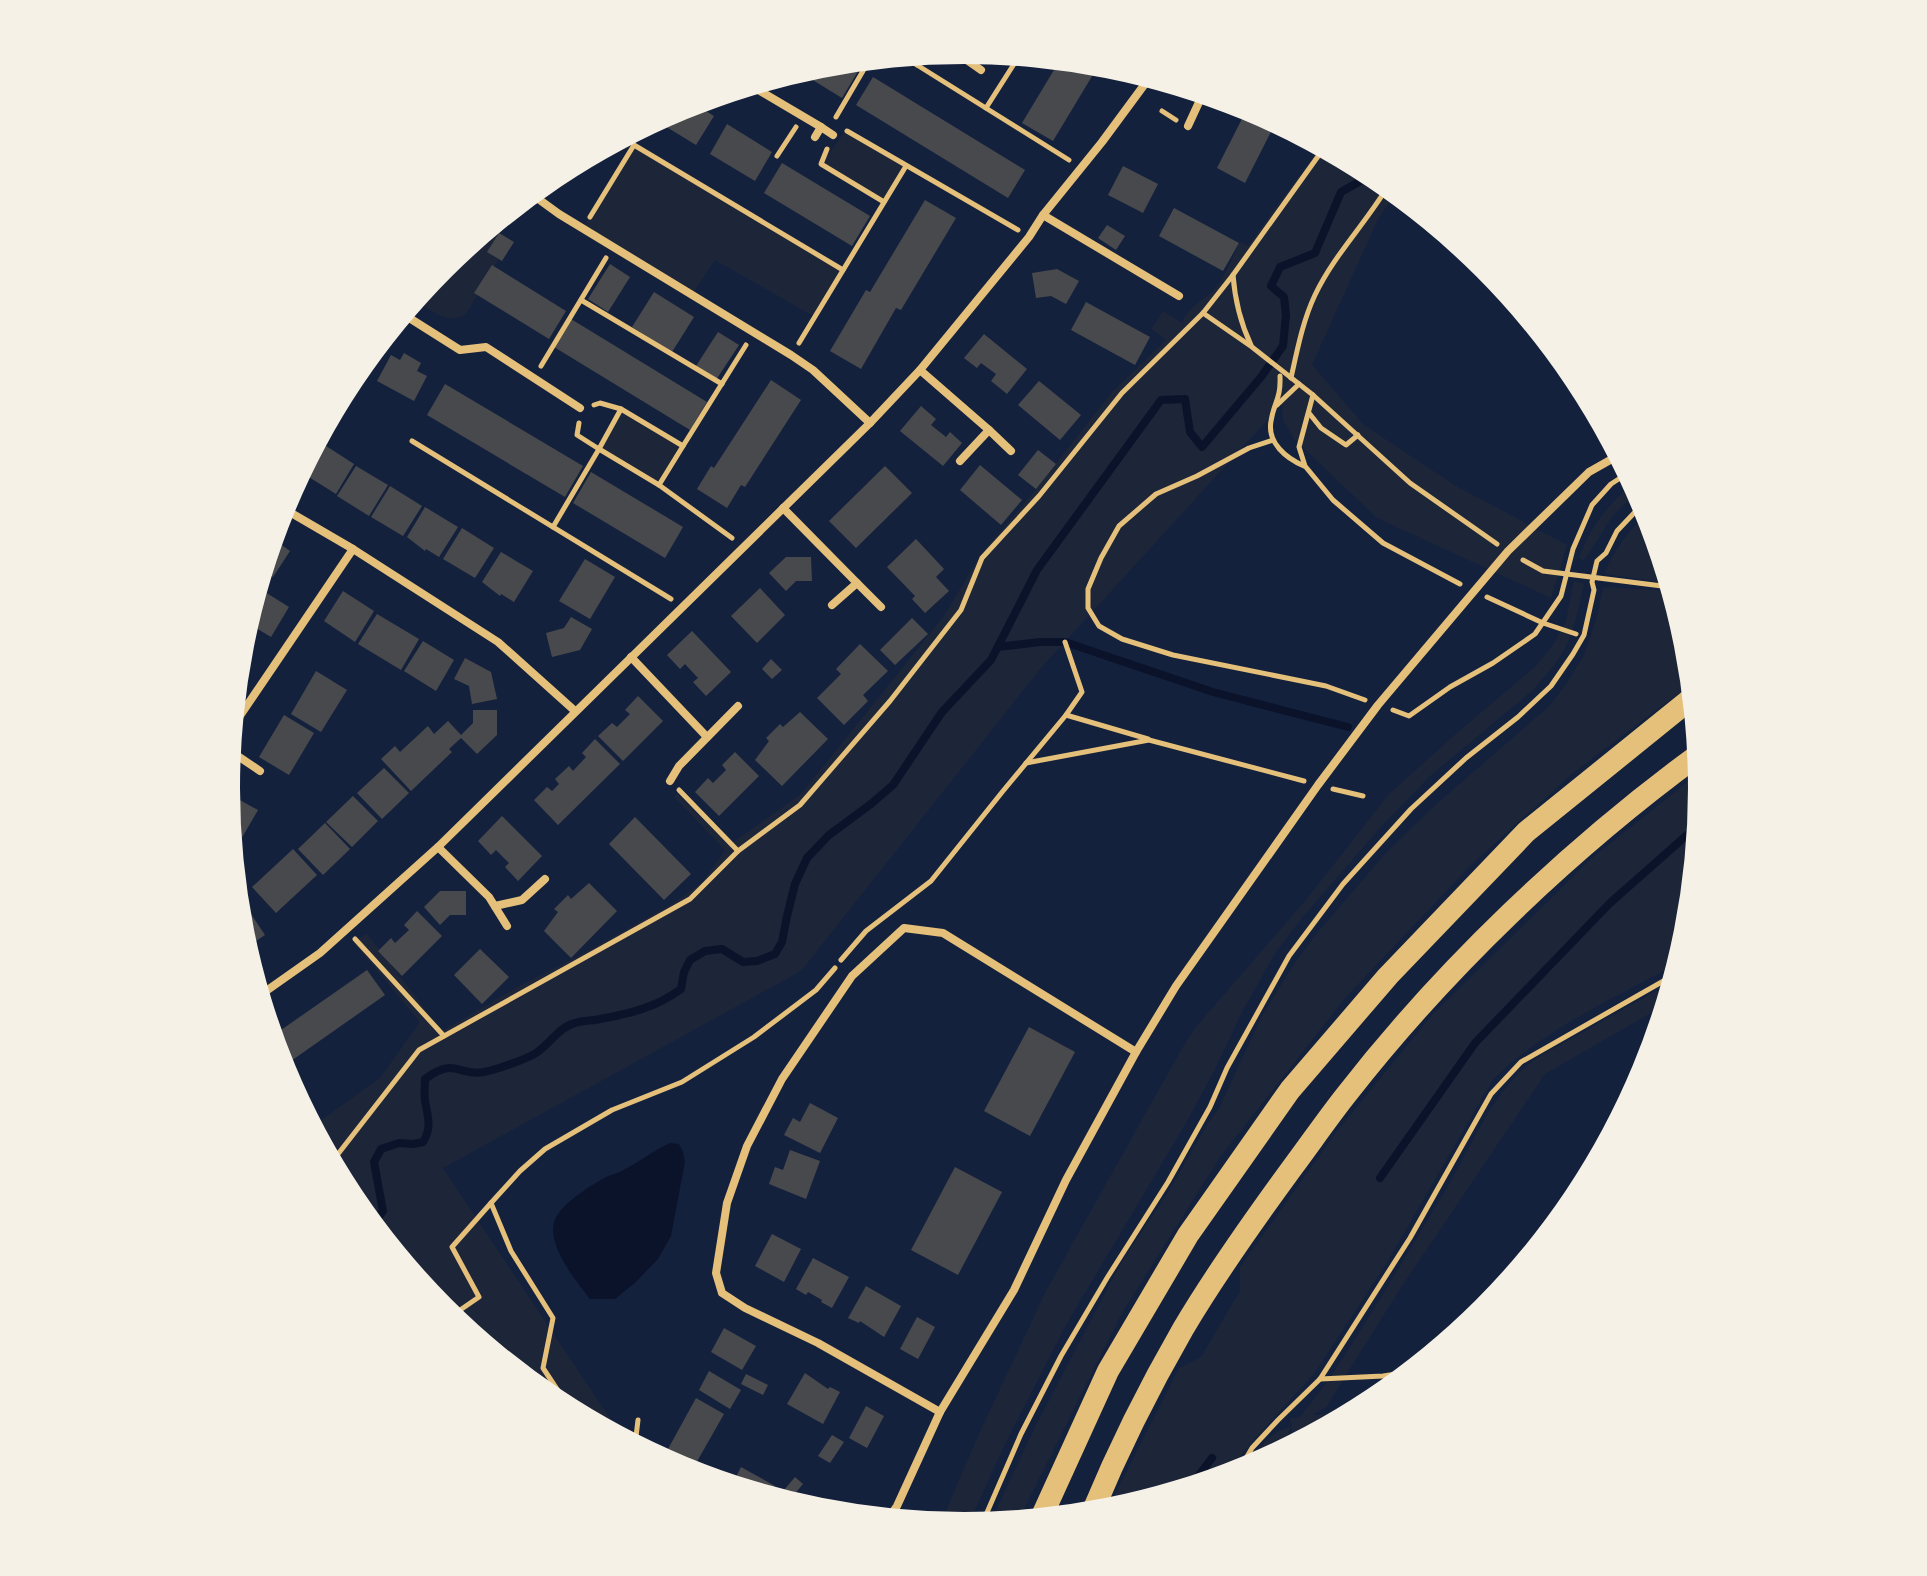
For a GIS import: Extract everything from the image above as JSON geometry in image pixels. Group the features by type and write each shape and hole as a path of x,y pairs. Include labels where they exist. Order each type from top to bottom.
{"highway":[{"path":"1046,1507 1108,1371 1188,1235 1290,1090 1388,976 1526,832 1682,706"},
{"path":"1098,1499 1119,1448 1184,1329 1250,1226 1346,1094 1428,998 1518,905 1649,791 1687,763"}],"street":[{"path":"973,64 981,70"},
{"path":"268,989 320,953 438,847 870,423 920,370 1029,237 1142,87"},
{"path":"763,93 833,135"},
{"path":"1188,126 1199,103"},
{"path":"815,137 821,127"},
{"path":"541,201 791,355 813,370 870,423"},
{"path":"1043,215 1179,296"},
{"path":"412,320 460,350 486,347 580,408"},
{"path":"920,370 1011,451"},
{"path":"960,461 989,430"},
{"path":"895,1508 940,1412 1014,1290 1066,1180 1176,986 1378,705 1508,551 1589,472 1609,461"},
{"path":"783,508 881,607"},
{"path":"294,514 498,642 575,711"},
{"path":"244,709 353,549"},
{"path":"832,605 857,583"},
{"path":"631,657 707,737"},
{"path":"670,781 679,766 738,706"},
{"path":"241,758 260,771"},
{"path":"438,847 489,897 507,926"},
{"path":"495,906 522,900 545,879"},
{"path":"940,1412 722,1293 716,1273 727,1203 747,1146 782,1079 852,976 904,928 943,933 1136,1052"}],"path":[{"path":"918,66 1081,168"},
{"path":"986,108 1013,66"},
{"path":"777,156 802,116"},
{"path":"833,135 846,130 1029,237"},
{"path":"582,228 634,145 843,270"},
{"path":"338,1154 419,1050 690,899 738,851 800,805 880,713 961,610 982,558 1039,496 1122,393 1203,313 1318,157"},
{"path":"791,355 906,166"},
{"path":"1291,378 1315,295 1380,197"},
{"path":"533,378 612,247"},
{"path":"1233,275 1241,323 1251,346"},
{"path":"581,300 722,384"},
{"path":"1203,313 1313,395 1410,483 1508,551 1543,571 1658,586"},
{"path":"617,322 622,314"},
{"path":"659,485 754,332"},
{"path":"684,362 689,354"},
{"path":"1280,376 1281,393 1270,424 1273,440 1287,459 1305,466"},
{"path":"1277,406 1299,384"},
{"path":"1313,395 1299,447 1305,466 1333,500 1383,543 1474,591 1543,623 1576,634"},
{"path":"683,446 621,409 600,403 580,408 577,435 659,485 743,545"},
{"path":"553,527 621,409"},
{"path":"1308,412 1321,428 1346,445 1358,435"},
{"path":"1273,440 1249,448 1156,494 1119,526 1088,589 1088,608 1099,626 1122,639 1173,655 1326,686 1409,716 1535,634 1561,596 1573,549 1592,505 1618,479"},
{"path":"412,441 682,606"},
{"path":"988,1511 1021,1434 1061,1356 1168,1182 1289,956 1343,884 1411,809 1551,686 1584,635 1597,561 1606,553 1617,531 1633,514"},
{"path":"462,1309 479,1297 452,1247 520,1171 545,1149 612,1110 682,1082 754,1037 816,990 866,931 931,881 1082,692 1065,642"},
{"path":"1066,715 1363,796"},
{"path":"1026,763 1149,740"},
{"path":"670,781 738,851"},
{"path":"347,930 444,1036"},
{"path":"1249,1453 1320,1379 1410,1238 1491,1094 1521,1062 1661,983"},
{"path":"491,1203 511,1251 553,1318 543,1368 554,1385"},
{"path":"1320,1379 1386,1376"},
{"path":"636,1434 638,1420"}],"shaded area":[{"path":"846,130 906,166 884,202 821,164"},
{"path":"634,145 843,270 815,317 715,260 692,295 582,228"},
{"path":"1314,155 1389,203 1378,219 1312,365 1364,425 1456,486 1567,545 1551,598 1377,518 1294,439 1283,420 1282,404 1041,668 801,971 443,1168 612,1421 601,1415 523,1362 452,1300 389,1229 336,1150 321,1121 380,1078 420,1022 353,942 367,934 442,1031 670,905 702,883 725,850 674,797 677,794 729,845 801,794 944,616 981,554 1112,392 1166,340 1151,329 1163,311 1182,323 1191,309 1216,287 1240,242 1248,246"},
{"path":"499,234 488,251 499,259 466,314 452,318 424,306"},
{"path":"621,409 683,446 659,485 599,449"},
{"path":"1624,492 1628,501 1613,515 1586,558 1579,558 1588,537"},
{"path":"1637,524 1657,581 1604,574 1612,557"},
{"path":"1574,581 1584,584 1568,642 1533,690 1429,777 1379,829 1276,952 1186,1123 1067,1323 974,1512 946,1511 1046,1291 1195,1028 1305,901 1389,794 1536,666 1553,645 1566,621"},
{"path":"1603,587 1660,590 1674,647 1681,692 1573,773 1472,864 1346,997 1220,1157 1122,1313 1024,1509 996,1511 1036,1425 1121,1263 1219,1108 1262,1016 1292,967 1385,854 1432,808 1548,707 1584,655 1598,614"},
{"path":"1688,782 1681,883 1664,971 1558,1029 1494,1078 1386,1264 1314,1374 1240,1457 1196,1474 1114,1496 1179,1368 1201,1357 1240,1291 1240,1267 1337,1131 1432,1015 1593,857"},
{"path":"1659,990 1652,1013 1545,1074 1400,1289 1326,1407 1313,1415 1326,1414 1293,1432 1291,1427 1288,1435 1261,1448 1274,1434 1292,1426 1290,1418 1300,1417 1333,1373 1440,1200 1497,1100 1522,1070 1537,1058"},
{"path":"670,1143 679,1144 685,1162 671,1236 658,1259 615,1299 590,1299 557,1249 553,1227 556,1217 587,1188"}],"building":[{"path":"1054,70 1092,76 1053,141 1022,123"},
{"path":"858,72 842,98 813,80"},
{"path":"873,77 1025,170 1008,198 856,105"},
{"path":"706,111 714,116 696,145 667,128"},
{"path":"1242,119 1271,133 1245,183 1217,168"},
{"path":"727,124 772,152 755,181 710,154"},
{"path":"782,163 870,216 852,246 764,193"},
{"path":"1123,166 1158,184 1143,213 1108,195"},
{"path":"925,200 956,218 901,310 896,308 861,369 830,351 866,290 870,292"},
{"path":"1174,208 1239,243 1223,271 1159,236"},
{"path":"1107,225 1125,236 1116,250 1098,238"},
{"path":"499,233 514,242 502,261 487,252"},
{"path":"610,264 630,277 608,312 588,299"},
{"path":"492,265 566,311 549,339 474,293"},
{"path":"1057,269 1079,281 1066,304 1051,296 1036,298 1032,273"},
{"path":"654,292 694,317 672,352 632,327"},
{"path":"1086,302 1150,337 1135,365 1071,330"},
{"path":"571,319 707,402 690,430 554,347"},
{"path":"718,332 739,345 716,380 696,366"},
{"path":"984,334 1027,369 1007,394 991,381 996,374 981,363 977,368 964,358"},
{"path":"404,353 421,363 417,371 427,376 414,401 377,381 391,355 400,360"},
{"path":"771,380 801,400 745,487 741,485 727,508 697,489"},
{"path":"1039,381 1081,415 1060,440 1018,405"},
{"path":"445,384 583,466 565,497 427,415"},
{"path":"921,406 936,419 931,425 946,437 950,432 962,443 943,466 900,431"},
{"path":"326,446 354,464 336,494 310,478"},
{"path":"1038,450 1056,464 1036,489 1018,475"},
{"path":"980,465 1022,500 1001,525 960,490"},
{"path":"356,466 388,485 369,516 337,496"},
{"path":"885,466 912,493 856,548 829,521"},
{"path":"591,472 683,527 665,558 573,503"},
{"path":"390,486 422,506 403,536 371,517"},
{"path":"425,507 458,527 439,557 407,537"},
{"path":"462,528 494,548 475,578 443,559"},
{"path":"916,539 944,569 936,577 949,591 925,613 912,599 915,596 887,567"},
{"path":"282,545 290,551 272,576"},
{"path":"501,552 533,571 514,602 482,582"},
{"path":"786,557 811,557 812,581 796,581 786,591 769,573"},
{"path":"585,559 615,577 590,619 559,601"},
{"path":"760,588 785,615 757,643 731,616"},
{"path":"343,591 374,611 355,642 324,621"},
{"path":"266,593 289,607 271,637 257,629"},
{"path":"377,614 419,639 401,670 358,644"},
{"path":"571,617 592,629 580,650 552,657 546,633 564,628"},
{"path":"912,618 928,634 895,665 880,650"},
{"path":"692,631 731,672 706,696 693,682 698,678 685,664 680,669 667,655"},
{"path":"423,641 454,660 436,691 404,671"},
{"path":"860,644 888,671 863,695 868,701 844,725 817,698 841,674 836,669"},
{"path":"465,658 491,672 497,699 472,704 469,686 454,679"},
{"path":"771,659 782,670 772,679 762,669"},
{"path":"316,671 347,690 321,732 291,714"},
{"path":"638,696 663,721 623,761 598,736 612,723 617,727 630,714 625,710"},
{"path":"473,710 497,710 497,735 477,754 461,738 449,749 452,752 411,791 381,759 395,746 400,752 428,726 434,734 448,721 461,735 473,723"},
{"path":"800,712 828,739 782,786 755,760 769,741 766,738 780,724 783,727"},
{"path":"284,715 314,733 289,775 259,757"},
{"path":"595,739 620,764 558,825 534,800 547,787 552,791 559,784 555,779 569,766 573,771 586,757 582,753"},
{"path":"735,752 759,776 719,816 695,792 708,778 713,783 726,770 722,765"},
{"path":"384,768 409,793 382,819 357,793"},
{"path":"353,796 378,821 352,847 326,822"},
{"path":"240,800 258,810 241,839"},
{"path":"502,816 542,856 518,881 505,867 509,863 496,850 491,855 478,841"},
{"path":"635,817 691,874 664,900 609,844"},
{"path":"325,823 350,849 323,875 298,849"},
{"path":"293,849 317,875 276,913 252,887"},
{"path":"589,883 617,911 571,958 544,931 558,912 554,909 568,895 571,899"},
{"path":"440,891 466,891 466,915 450,915 440,925 424,907"},
{"path":"417,911 442,936 402,976 378,951 391,938 395,943 409,930 404,925"},
{"path":"251,913 265,935 256,941"},
{"path":"480,949 509,977 482,1004 454,975"},
{"path":"367,970 385,995 293,1060 281,1030"},
{"path":"1029,1027 1075,1052 1030,1136 984,1111"},
{"path":"810,1103 838,1118 820,1153 784,1135 793,1118 800,1122"},
{"path":"790,1150 820,1161 806,1199 769,1184 775,1167 783,1170"},
{"path":"955,1167 1002,1192 958,1275 911,1250"},
{"path":"772,1234 801,1249 784,1282 755,1266"},
{"path":"813,1258 849,1277 832,1308 808,1292 806,1295 796,1289"},
{"path":"866,1286 901,1306 884,1337 860,1321 848,1318"},
{"path":"917,1317 935,1327 918,1359 900,1349"},
{"path":"724,1328 756,1346 742,1370 711,1352"},
{"path":"709,1371 741,1390 730,1409 699,1390"},
{"path":"805,1373 828,1389 830,1387 840,1392 823,1424 787,1404"},
{"path":"746,1374 768,1385 763,1395 741,1384"},
{"path":"696,1398 724,1414 697,1461 668,1449"},
{"path":"866,1406 884,1416 867,1448 849,1438"},
{"path":"832,1435 844,1442 830,1463 818,1456"},
{"path":"741,1467 775,1486 775,1487 737,1476"},
{"path":"795,1477 803,1484 796,1492 785,1489"}],"waterway":[{"path":"380,1215 383,1211 374,1162 381,1149 399,1143 423,1142 428,1132 425,1079 435,1072 450,1068 475,1073 503,1067 536,1053 569,1025 622,1015 652,1005 681,989 690,960 705,951 722,949 743,962 757,961 775,954 782,942 795,884 807,858 829,835 893,785 942,712 991,660 1037,570 1161,400 1185,399 1190,432 1202,447 1261,377 1283,346 1284,297 1271,286 1280,267 1315,253 1341,192 1359,182"},
{"path":"998,647 1065,642 1213,692 1348,727"},
{"path":"1380,1178 1475,1043 1610,903 1686,836"},
{"path":"1201,1472 1212,1458"}]}
